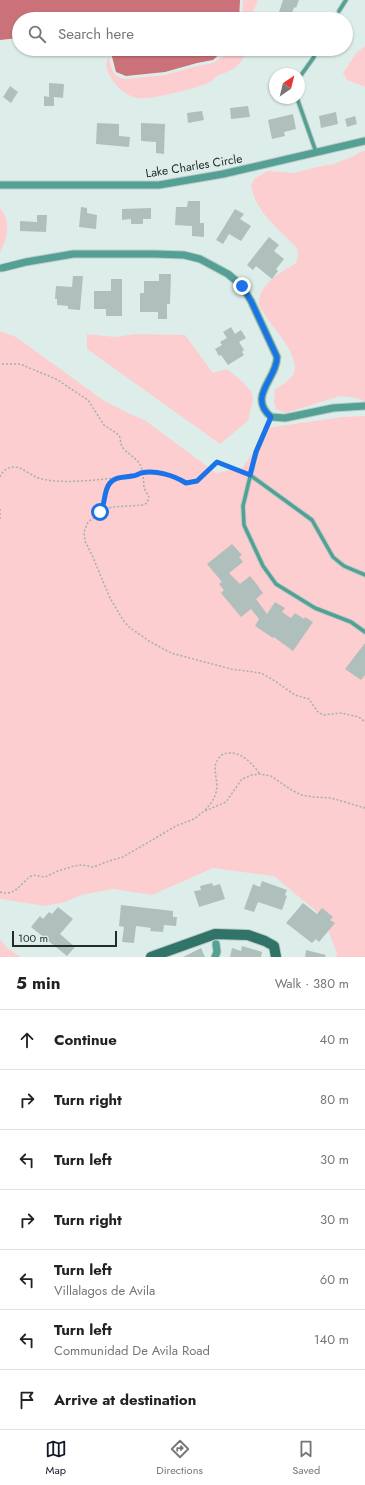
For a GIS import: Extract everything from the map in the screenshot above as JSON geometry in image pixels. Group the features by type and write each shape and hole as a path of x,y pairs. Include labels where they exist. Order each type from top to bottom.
{"street":[{"name":"Lake Charles Circle","path":"0,185 159,185 223,174 365,141"},
{"path":"2,268 26,262 73,254 184,255 200,259 228,274 242,286 251,301 277,357 277,363 262,392 264,412 271,417 285,418 333,408 365,406"},
{"path":"151,957 215,934 248,935 265,941 274,946 276,957"},
{"path":"215,957 216,944"}],"lane":[{"path":"339,11 346,0"},
{"path":"305,70 314,56"},
{"path":"299,104 316,152"},
{"path":"271,417 256,452 250,475 243,506 244,525 263,566 276,584 315,608 351,622 365,632"},
{"path":"250,475 312,520 333,557 344,566 365,575"}],"path":[{"path":"2,364 20,364 45,373 56,378 84,397 91,404 104,425 119,436 122,446 140,462 143,473 144,488 149,497 147,503 143,505 112,507 101,512 91,519 86,525 84,532 84,541 92,555 110,598 129,627 149,641 176,655 231,669 261,673 275,680 295,695 310,699 317,711 323,715 341,713 359,717 365,722"},
{"path":"0,477 6,469 14,467 20,468 34,477 54,481 118,478 143,473 169,475 186,483 197,481 217,462 250,475"},
{"path":"101,512 105,504 107,487 118,478"},
{"path":"0,509 0,521"},
{"path":"0,892 6,894 13,892 33,875 45,877 74,866 82,865 93,867 123,857 176,826 194,819 209,806 215,796 217,787 214,770 217,761 223,754 242,756 251,762 260,774"},
{"path":"203,812 226,802 242,779 246,776 260,774 275,778 301,795 313,798 331,798 365,808"}],"shaded area":[{"path":"0,0 240,0 239,12 12,12 12,39 0,40"},
{"path":"243,0 258,0 253,12 242,12"},
{"path":"365,46 365,87 347,80 343,73 357,52"},
{"path":"112,56 217,56 213,60 165,72 126,76 116,72"},
{"path":"224,56 244,56 234,69 217,76 211,82 204,85 150,98 136,98 124,92 113,82 106,63 109,57 114,73 124,79 165,75 213,63"},
{"path":"365,151 365,402 357,398 340,396 286,413 276,409 274,401 275,389 291,378 295,369 294,361 291,352 259,306 259,303 264,288 273,278 296,263 298,254 297,248 263,212 254,196 251,186 254,179 267,171 294,173 334,164"},
{"path":"0,208 6,219 7,230 5,242 0,253"},
{"path":"0,331 16,337 103,400 146,421 216,473 242,468 253,453 267,428 342,417 365,416 365,957 336,957 337,954 323,917 274,876 213,868 152,895 114,889 81,895 65,902 46,906 0,899"},
{"path":"87,334 115,337 135,334 185,335 213,373 227,369 244,383 252,393 253,399 248,421 220,444 87,349"},
{"path":"0,939 7,948 21,957 0,957"}],"building":[{"path":"283,0 299,0 292,12 279,12"},
{"path":"49,83 64,84 63,98 54,97 54,106 44,106 44,96 49,97"},
{"path":"10,86 18,92 11,103 3,97"},
{"path":"248,106 250,117 231,119 230,108"},
{"path":"202,111 204,120 188,123 187,113"},
{"path":"336,112 338,124 321,128 319,116"},
{"path":"293,114 296,129 284,132 285,136 272,139 268,120"},
{"path":"355,116 357,124 347,127 345,119"},
{"path":"97,123 119,124 119,136 130,137 129,147 96,144"},
{"path":"141,123 165,124 164,154 156,153 156,142 141,141"},
{"path":"188,201 200,201 200,223 204,223 204,237 192,236 192,226 175,225 176,207 187,207"},
{"path":"81,207 87,208 87,213 97,215 96,229 79,227"},
{"path":"151,208 151,219 143,219 143,224 131,224 131,219 122,220 122,209"},
{"path":"235,209 244,214 240,219 251,226 241,241 229,234 223,244 216,240"},
{"path":"37,215 47,215 46,232 20,231 20,221 37,222"},
{"path":"269,237 279,245 274,251 284,259 276,269 278,271 272,279 256,266 253,270 247,265"},
{"path":"159,274 171,274 170,304 167,304 167,319 158,319 158,312 140,312 140,293 144,293 144,281 159,281"},
{"path":"73,276 83,276 80,310 68,309 68,306 57,305 57,299 55,299 56,286 72,287"},
{"path":"111,279 122,279 122,316 106,316 106,309 94,309 94,291 111,291"},
{"path":"231,327 235,334 241,330 246,338 239,342 244,350 242,352 244,355 228,365 221,355 219,356 215,349 222,345 220,342 227,338 223,332"},
{"path":"232,544 242,555 239,557 243,562 229,573 240,584 250,576 263,593 256,599 267,614 275,602 285,608 282,612 291,618 295,613 304,619 305,617 313,622 293,651 274,637 273,638 255,626 259,619 251,609 241,617 221,593 224,590 219,584 222,582 207,564"},
{"path":"365,643 365,675 361,680 345,669"},
{"path":"262,881 287,890 285,895 287,896 282,910 258,902 254,912 244,909 253,884 260,887"},
{"path":"212,883 213,886 220,884 225,899 199,907 194,891 201,890 200,886"},
{"path":"303,903 317,914 322,908 333,917 330,920 335,923 319,942 316,939 312,943 286,923"},
{"path":"121,905 173,911 173,917 177,917 176,926 164,925 163,932 150,931 151,928 136,926 134,943 122,942 124,927 119,926"},
{"path":"58,907 73,919 60,934 75,947 67,956 31,927 40,916 43,919 49,912 52,914"},
{"path":"242,946 262,952 261,957 230,957 232,948 241,951"},
{"path":"201,948 205,957 183,957"},
{"path":"306,950 326,955 325,957 305,957"}],"route":[{"path":"100,512 105,504 107,487 113,480 126,476 143,473 158,473 176,477 186,483 197,481 217,462 250,475 256,452 271,417 264,412 262,392 274,372 277,357 251,301 242,286"}]}
